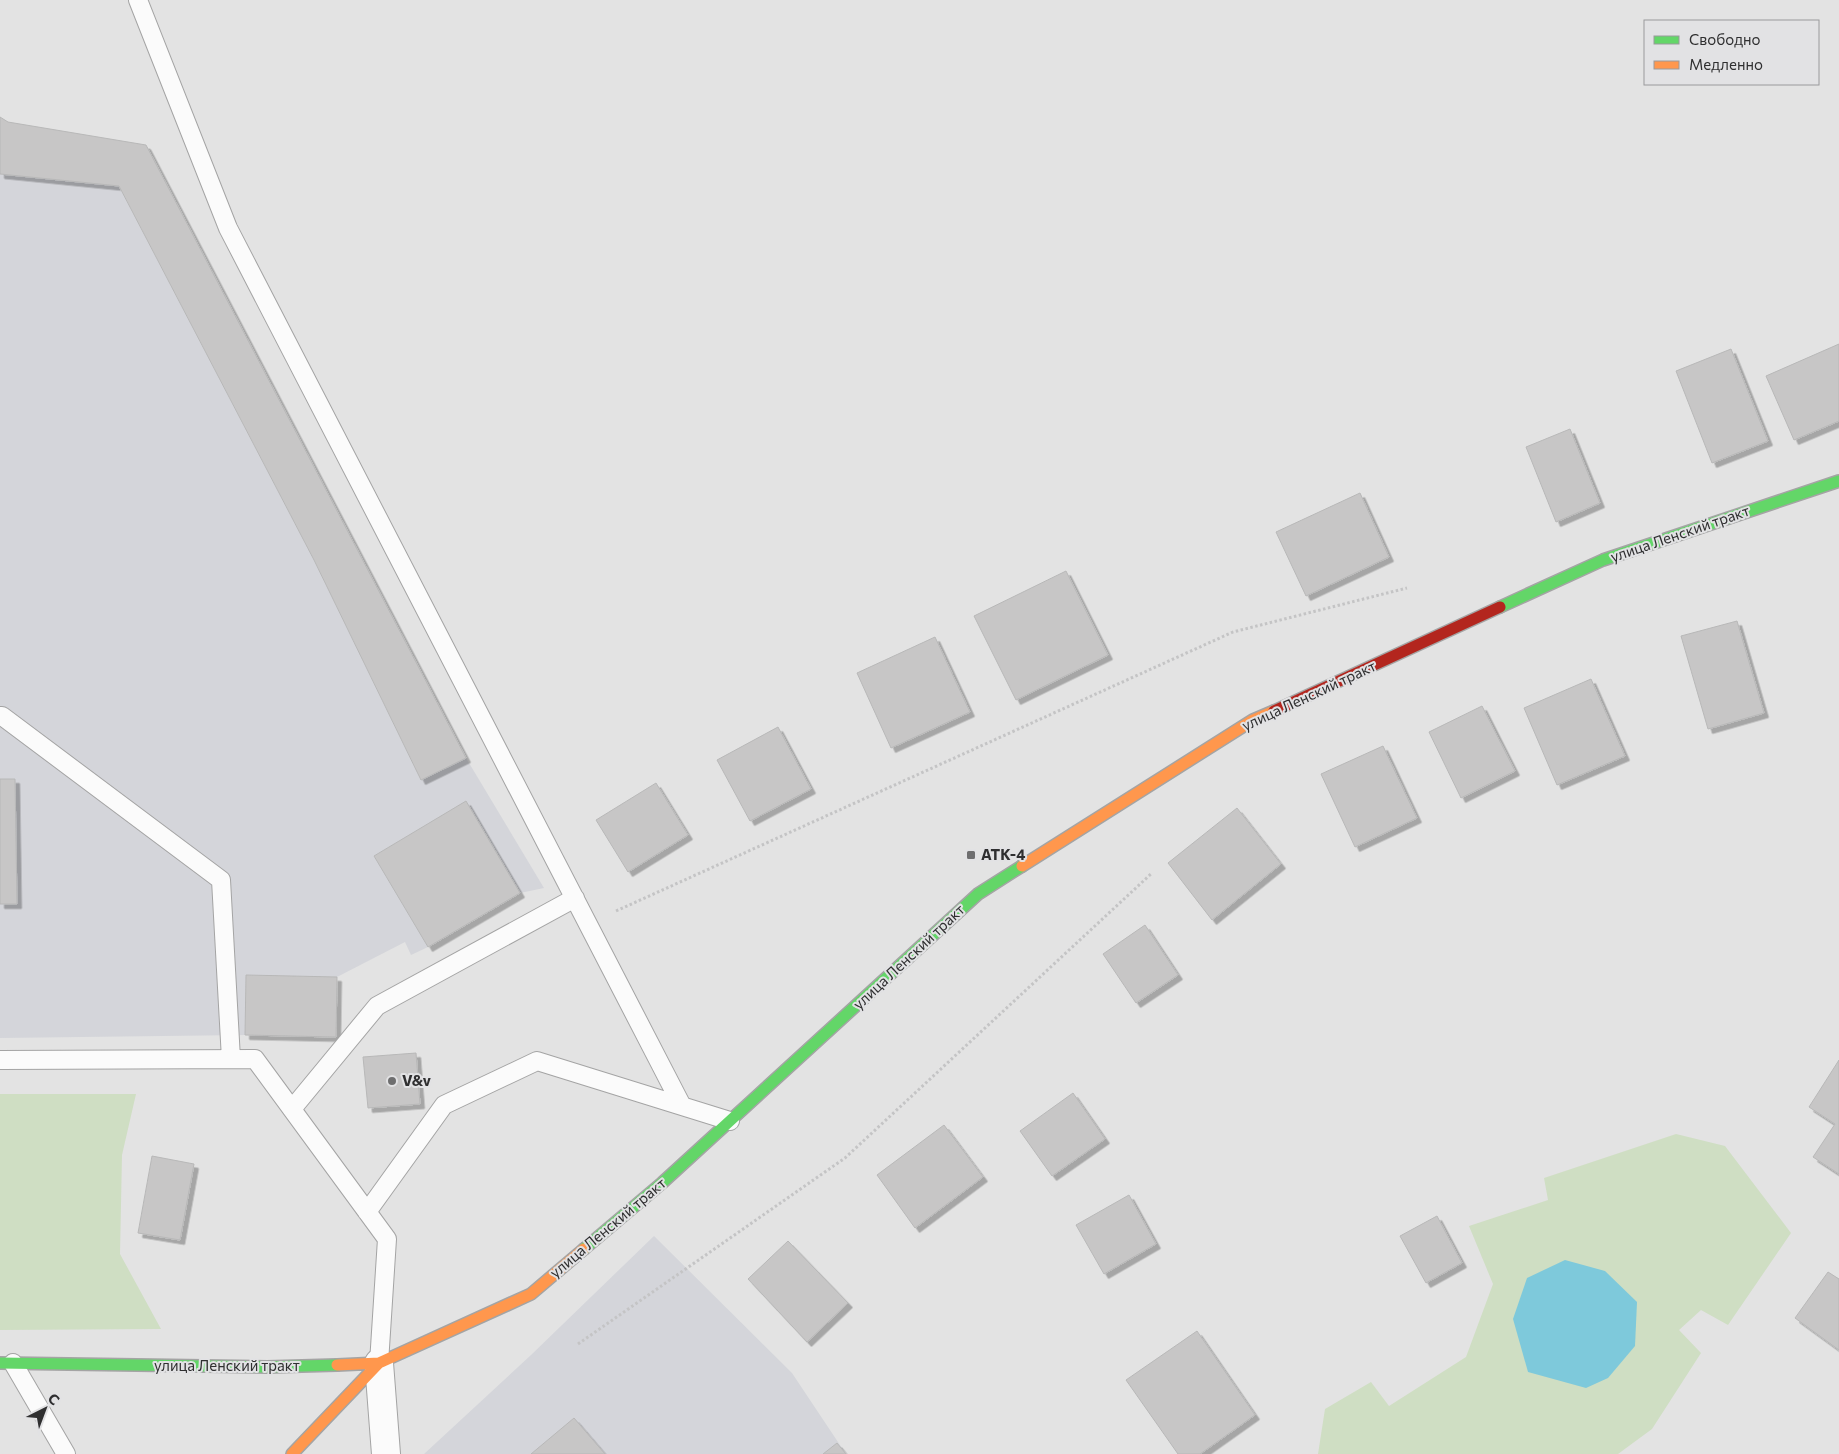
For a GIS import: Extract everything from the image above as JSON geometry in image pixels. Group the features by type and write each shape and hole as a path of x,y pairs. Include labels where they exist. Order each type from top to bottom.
{"main road":[{"name":"улица Ленский тракт","path":"7,1363 267,1367 378,1363 531,1294 662,1183 978,894 1252,720 1603,560 1839,481"},
{"path":"292,1454 378,1363"}],"street":[{"path":"378,1363 386,1454"}],"lane":[{"path":"138,0 228,228 682,1106"},
{"path":"0,716 221,880 231,1059"},
{"path":"292,1109 377,1006 575,898"},
{"path":"0,1060 256,1059 387,1239 378,1363"},
{"path":"367,1212 444,1104 537,1060 730,1121"},
{"path":"7,1363 66,1454"}],"path":[{"path":"588,924 1233,632 1407,588"},
{"path":"578,1344 845,1158 1152,873"}],"shaded area":[{"path":"0,174 119,186 314,560 421,780 466,758 544,888 520,893 411,955 405,942 337,977 246,975 245,1035 0,1038"},
{"path":"654,1236 792,1373 846,1454 424,1454 531,1355"}],"green space":[{"path":"0,1094 136,1094 122,1155 120,1254 161,1329 0,1330"},
{"path":"1676,1134 1725,1146 1791,1233 1728,1325 1701,1310 1679,1330 1701,1353 1652,1429 1618,1454 1318,1454 1325,1409 1371,1382 1389,1406 1466,1357 1493,1284 1469,1226 1548,1200 1544,1178"}],"water":[{"path":"1565,1260 1605,1271 1637,1302 1635,1346 1608,1378 1586,1388 1528,1372 1513,1319 1527,1278"}],"building":[{"path":"0,117 8,122 146,145 466,758 421,780 314,560 119,186 0,174"},
{"path":"1839,344 1839,421 1794,440 1766,376"},
{"path":"1731,349 1768,441 1712,463 1676,371"},
{"path":"1570,429 1600,503 1556,522 1526,447"},
{"path":"1360,493 1389,557 1306,596 1276,532"},
{"path":"1066,571 1108,655 1016,700 974,616"},
{"path":"1737,621 1764,713 1708,729 1681,636"},
{"path":"935,637 970,712 891,748 857,673"},
{"path":"1591,679 1625,756 1557,785 1524,708"},
{"path":"1482,706 1515,771 1461,798 1429,732"},
{"path":"778,727 811,789 750,821 717,760"},
{"path":"1383,746 1417,818 1355,847 1321,774"},
{"path":"0,779 15,779 17,904 0,904"},
{"path":"656,783 688,835 628,872 596,820"},
{"path":"466,801 520,893 428,947 374,856"},
{"path":"1237,808 1281,864 1212,920 1168,863"},
{"path":"1145,925 1178,975 1136,1003 1103,954"},
{"path":"246,975 337,977 336,1037 245,1035"},
{"name":"V&v","path":"416,1053 420,1104 368,1108 363,1057"},
{"path":"1839,1060 1839,1174 1813,1157 1835,1124 1809,1107"},
{"path":"1073,1093 1105,1139 1052,1176 1020,1131"},
{"path":"944,1125 983,1177 915,1228 877,1175"},
{"path":"152,1156 194,1164 180,1240 138,1233"},
{"path":"1129,1195 1156,1244 1104,1274 1076,1225"},
{"path":"1437,1216 1462,1263 1426,1283 1400,1236"},
{"path":"788,1241 848,1303 807,1342 748,1279"},
{"path":"1828,1272 1839,1279 1839,1350 1795,1318"},
{"path":"1197,1331 1255,1415 1200,1454 1178,1454 1126,1380"},
{"path":"574,1418 605,1454 531,1454"},
{"path":"837,1443 846,1454 823,1454"}],"traffic: fast":[{"path":"1500,607 1603,560 1839,481"},
{"path":"584,1249 662,1183 978,894 1022,866"},
{"path":"0,1363 267,1367 337,1365"}],"traffic: slow":[{"path":"1022,866 1253,720 1274,711"},
{"path":"337,1365 379,1363 531,1294 584,1249"},
{"path":"292,1454 379,1363"}],"traffic: jam":[{"path":"1274,711 1500,607"}],"place":[{"name":"АТК-4","path":"971,855"},
{"name":"V&v","path":"392,1081"}]}
